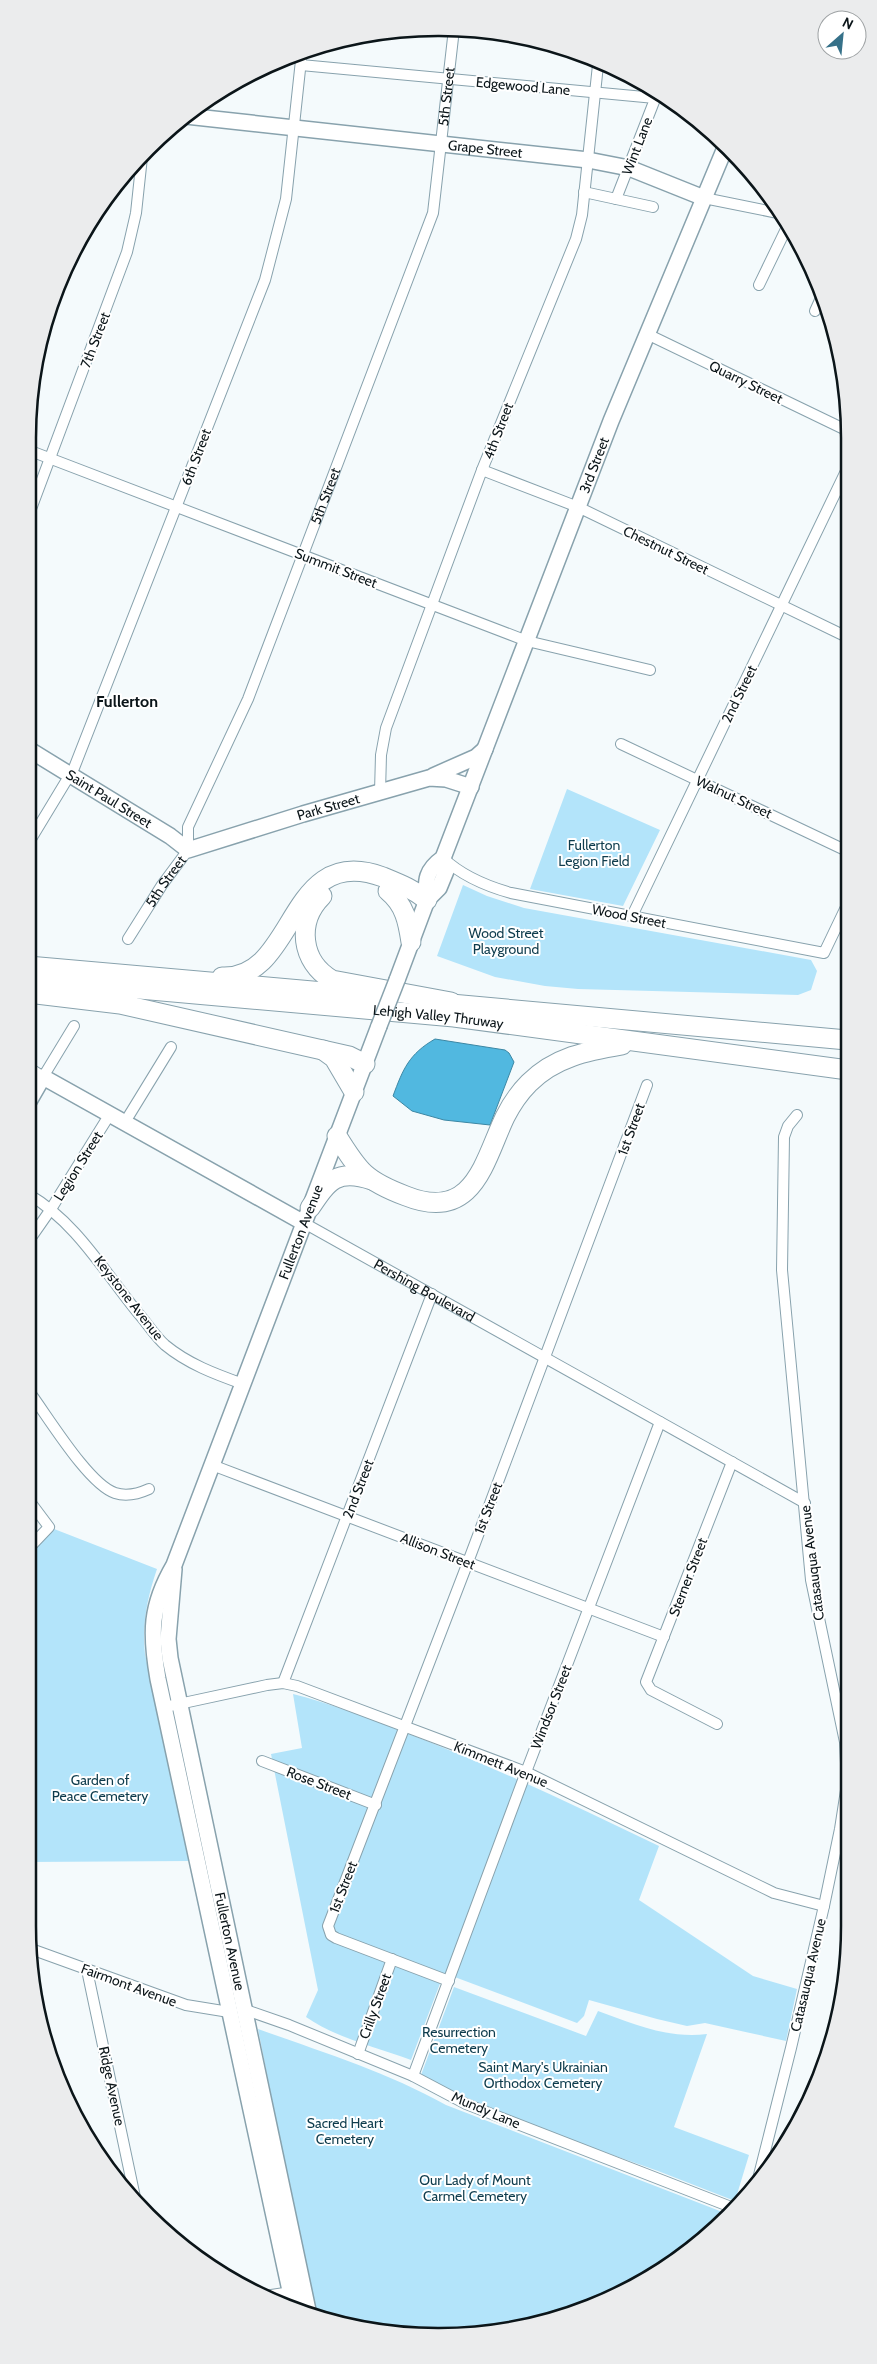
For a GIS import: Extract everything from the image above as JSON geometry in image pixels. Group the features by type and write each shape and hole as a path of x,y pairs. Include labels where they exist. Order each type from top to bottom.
{"highway":[{"path":"71,969 226,977 241,974 265,958 312,890 325,880 342,873 359,871 375,874 411,888 427,900"},
{"path":"427,900 410,899 365,883 337,886 320,898 312,909 305,932 306,947 314,966 332,980 467,1005"},
{"path":"388,891 395,897 403,909 411,942"},
{"name":"Lehigh Valley Thruway","path":"36,967 841,1039"},
{"name":"Lehigh Valley Thruway","path":"36,980 454,1017 841,1069"},
{"path":"36,994 130,1006 349,1056 365,1064"},
{"path":"307,1215 326,1184 352,1175 372,1180 419,1201 444,1201 459,1196 478,1179 512,1104 539,1074 574,1055 641,1042"},
{"path":"323,1050 334,1058 354,1092"},
{"path":"337,1136 360,1171 372,1180"}],"main road":[{"name":"Grape Street","path":"196,117 588,160 629,168 704,198"},
{"name":"3rd Street","path":"471,787 578,507 647,334 723,154"},
{"path":"429,778 476,757 486,748"},
{"name":"Saint Paul Street","path":"36,754 170,836 188,850"},
{"name":"Park Street","path":"188,850 429,778 446,778 471,787"},
{"name":"Fullerton Avenue","path":"292,2300 236,2010 172,1706 168,1638 174,1565 427,900 426,883 432,866 443,858 471,787"},
{"path":"36,1090 44,1077"},
{"name":"Pershing Boulevard","path":"44,1077 125,1122 307,1215"},
{"name":"Fullerton Avenue","path":"236,2010 307,2305"}],"street":[{"name":"5th Street","path":"128,939 162,885 188,850 188,827 248,699 433,213 453,37"},
{"name":"6th Street","path":"36,831 70,775 265,280 286,199 301,61"},
{"name":"Edgewood Lane","path":"301,65 595,92 647,95"},
{"name":"4th Street","path":"380,792 381,755 386,728 482,470 576,239 584,192 598,70"},
{"name":"Wint Lane","path":"616,199 655,100"},
{"name":"7th Street","path":"36,496 128,252 136,213 141,168"},
{"path":"584,192 652,207"},
{"name":"Grape Street","path":"704,198 770,211"},
{"path":"759,285 784,233"},
{"path":"815,312 818,306"},
{"name":"Quarry Street","path":"647,334 841,427"},
{"name":"Summit Street","path":"36,453 527,642 650,670"},
{"name":"Chestnut Street","path":"482,470 578,507 841,635"},
{"name":"2nd Street","path":"632,916 841,481"},
{"name":"Walnut Street","path":"621,744 841,848"},
{"name":"Wood Street","path":"443,858 454,869 500,890 824,953 841,918"},
{"path":"36,1072 44,1077 74,1026"},
{"path":"125,1122 170,1047"},
{"name":"1st Street","path":"328,1931 328,1926 546,1358 647,1085"},
{"name":"Legion Street","path":"36,1231 110,1114"},
{"name":"Catasauqua Avenue","path":"797,1115 785,1131 784,1137 782,1270 811,1580 841,1723"},
{"name":"Keystone Avenue","path":"36,1199 51,1209 87,1245 132,1306 165,1345 189,1362 243,1384"},
{"name":"Pershing Boulevard","path":"307,1215 432,1294 805,1503"},
{"name":"2nd Street","path":"283,1683 432,1294"},
{"path":"36,1406 94,1480 113,1492 125,1495 138,1494 149,1490"},
{"name":"Windsor Street","path":"413,2076 526,1772 660,1422"},
{"name":"Sterner Street","path":"717,1724 651,1690 646,1682 732,1462"},
{"name":"Allison Street","path":"212,1466 664,1636"},
{"path":"36,1510 49,1528 36,1542"},
{"name":"Kimmett Avenue","path":"172,1706 283,1683 328,1696 526,1772 774,1893 824,1906"},
{"name":"Rose Street","path":"262,1761 376,1805"},
{"name":"Catasauqua Avenue","path":"762,2165 824,1906 841,1820"},
{"name":"Crilly Street","path":"328,1931 336,1938 449,1980"},
{"name":"Fairmont Avenue","path":"37,1951 186,2005 236,2010"},
{"name":"Crilly Street","path":"358,2054 392,1959"},
{"name":"Ridge Avenue","path":"87,1970 133,2187"},
{"name":"Mundy Lane","path":"236,2010 289,2025 413,2076 466,2104 727,2206"},
{"path":"278,2294 291,2292"}],"green space":[{"name":"Fullerton Legion Field","path":"567,789 660,830 623,906 530,889"},
{"name":"Wood Street Playground","path":"463,885 487,896 524,908 811,960 817,971 811,990 798,995 578,989 545,986 495,977 437,956"},
{"name":"Garden of Peace Cemetery","path":"49,1527 157,1569 146,1611 144,1632 145,1654 190,1861 36,1862 36,1541"},
{"path":"293,1694 320,1701 359,1715 464,1756 659,1846 639,1900 753,1976 797,1989 786,2041 705,2023 687,2026 589,2000 584,2016 577,2023 444,1973 411,2060 330,2031 306,2017 318,1990 271,1754 302,1748"},
{"path":"454,1987 586,2036 598,2011 665,2032 693,2035 707,2034 674,2127 749,2155 737,2196 732,2200 658,2171 494,2113 421,2075"},
{"path":"258,2029 330,2054 401,2082 446,2105 721,2212 683,2245 640,2274 592,2297 543,2314 491,2324 438,2328 412,2327 360,2320 313,2307"}],"water":[{"path":"435,1039 505,1050 509,1053 514,1062 490,1125 444,1120 412,1111 393,1096 408,1063 419,1050"}],"district":[{"name":"Fullerton","path":"127,701"}],"park label":[{"name":"Resurrection Cemetery","path":"459,2040"},
{"name":"Saint Mary's Ukrainian Orthodox Cemetery","path":"543,2076"},
{"name":"Sacred Heart Cemetery","path":"345,2132"},
{"name":"Our Lady of Mount Carmel Cemetery","path":"475,2188"}]}
